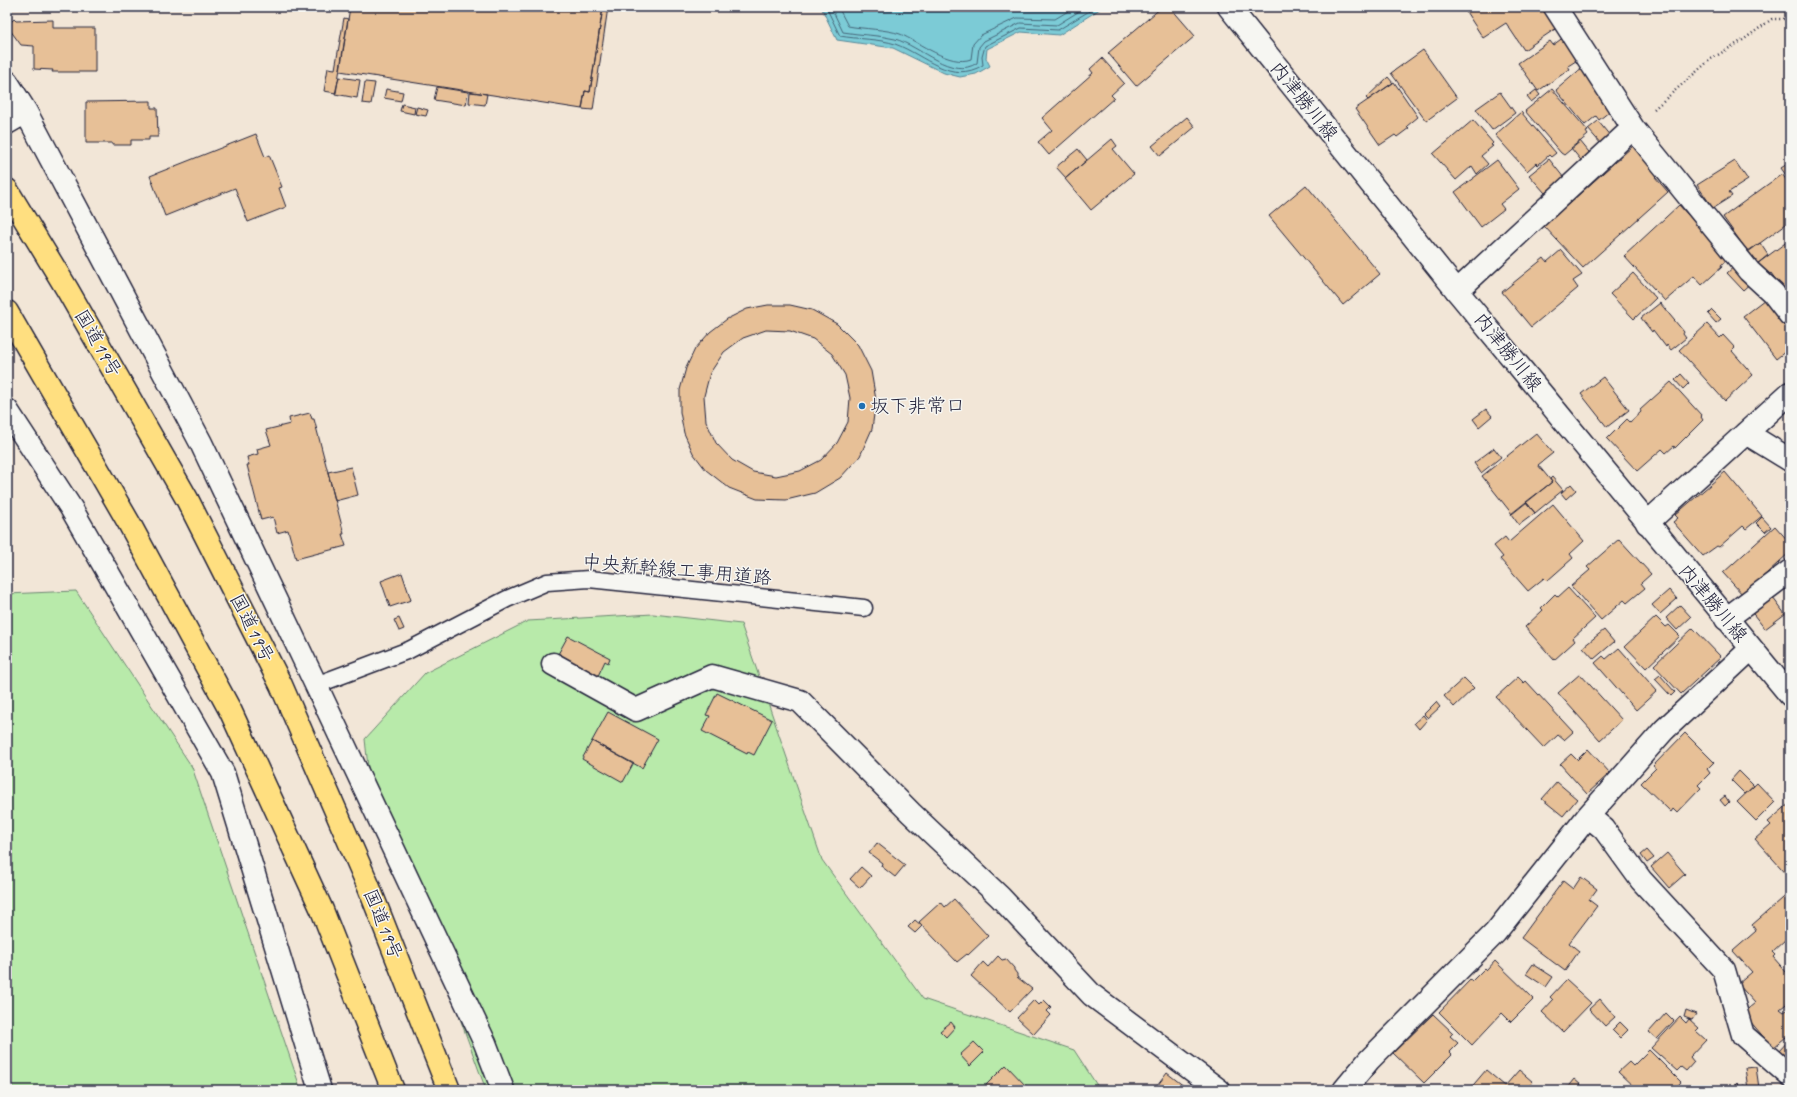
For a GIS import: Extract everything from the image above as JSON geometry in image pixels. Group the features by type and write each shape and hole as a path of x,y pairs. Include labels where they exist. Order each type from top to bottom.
{"highway":[{"name":"国道19号","path":"7,190 67,290 187,499 281,684 368,885 449,1090"},
{"path":"7,312 129,523 231,712 322,910 393,1090"}],"street":[{"name":"内津勝川線","path":"1228,7 1457,291 1790,695"},
{"path":"1555,7 1633,128 1749,271 1773,293 1790,315"},
{"path":"7,82 14,119 201,444 485,1044 503,1090"},
{"path":"1457,291 1633,128"},
{"path":"1647,523 1790,393"},
{"path":"7,410 72,508 223,773 320,1090"},
{"path":"1746,433 1790,460"},
{"path":"1726,619 1790,571"},
{"path":"1344,1090 1369,1060 1495,932 1588,816 1664,730 1751,649"},
{"path":"553,664 636,710 712,676 800,701 911,813 1000,897 1092,995 1219,1090"},
{"path":"1588,816 1604,828 1641,880 1724,970 1743,1035 1790,1076"}],"lane":[{"name":"中央新幹線工事用道路","path":"316,685 408,650 507,599 547,582 589,579 864,608"}],"path":[{"path":"1633,128 1711,59 1743,40 1772,18 1785,19 1790,24"}],"green space":[{"path":"76,591 192,767 301,1090 7,1090 7,594"},
{"path":"653,614 741,624 822,860 923,999 1074,1050 1100,1090 486,1090 446,980 375,832 365,739 425,673 528,621"}],"water":[{"path":"821,7 1103,7 1059,35 1021,32 987,49 986,58 990,66 976,74 960,77 944,73 893,48 837,40"}],"building":[{"path":"350,7 603,7 590,92 585,91 582,109 340,71"},
{"path":"603,7 608,7 593,110 582,109 585,91 590,92"},
{"path":"1162,7 1170,7 1195,36 1136,86 1108,53"},
{"path":"1463,7 1549,7 1561,25 1524,50 1506,23 1483,38"},
{"path":"344,18 348,19 336,93 324,91 328,68 335,69"},
{"path":"14,19 16,21 53,20 53,28 95,28 95,72 52,72 53,70 34,69 34,46 21,45 7,26"},
{"path":"1564,37 1579,59 1568,66 1570,69 1538,91 1518,63 1550,41 1553,45"},
{"path":"1423,50 1457,98 1426,121 1391,73"},
{"path":"1102,58 1124,83 1111,95 1114,98 1049,155 1038,142 1052,130 1042,118 1093,73 1090,69"},
{"path":"1584,66 1608,95 1601,101 1610,111 1599,120 1596,116 1585,125 1556,90"},
{"path":"339,77 360,80 357,98 335,94"},
{"path":"1388,77 1393,83 1368,100 1366,98"},
{"path":"365,82 375,83 371,104 362,103"},
{"path":"1394,82 1418,117 1407,126 1409,128 1397,137 1395,135 1380,145 1355,109"},
{"path":"437,87 468,92 466,105 434,100"},
{"path":"386,89 403,92 401,101 384,98"},
{"path":"1552,89 1588,131 1586,132 1588,135 1564,155 1525,111"},
{"path":"1536,90 1540,95 1531,102 1527,97"},
{"path":"470,92 487,94 485,105 469,103"},
{"path":"1500,92 1515,113 1492,130 1476,109"},
{"path":"151,101 151,108 157,108 158,137 149,137 149,140 131,140 131,145 86,143 86,102"},
{"path":"402,104 415,107 414,114 400,111"},
{"path":"417,107 428,110 426,116 415,114"},
{"path":"1521,112 1556,153 1551,157 1549,155 1538,165 1536,163 1527,171 1495,135"},
{"path":"1187,117 1195,127 1160,156 1152,146"},
{"path":"1473,120 1493,143 1491,145 1493,146 1481,156 1488,164 1477,174 1472,166 1456,180 1433,154"},
{"path":"1598,121 1611,137 1602,145 1588,129"},
{"path":"256,134 265,157 269,155 282,187 279,188 286,207 248,222 235,188 165,216 150,176"},
{"path":"1112,139 1117,146 1113,149 1134,174 1091,210 1065,179"},
{"path":"1580,141 1593,157 1584,164 1571,148"},
{"path":"1633,146 1658,174 1655,177 1668,192 1583,268 1544,226"},
{"path":"1078,149 1087,160 1066,178 1056,167"},
{"path":"1549,159 1564,178 1545,193 1529,175"},
{"path":"1497,160 1519,189 1500,204 1504,209 1481,227 1455,192"},
{"path":"1735,161 1748,180 1729,192 1732,196 1713,208 1697,185"},
{"path":"1790,162 1790,181 1781,168"},
{"path":"1782,174 1790,185 1790,221 1748,252 1723,217"},
{"path":"1306,185 1380,274 1343,305 1269,216"},
{"path":"1679,205 1728,259 1721,265 1722,267 1702,285 1694,276 1665,301 1624,256"},
{"path":"1788,241 1790,243 1790,290 1785,293 1771,273 1766,277 1757,264"},
{"path":"1760,243 1768,255 1757,264 1748,251"},
{"path":"1561,250 1582,275 1573,281 1578,288 1531,327 1502,292 1544,258 1547,262"},
{"path":"1737,264 1753,281 1743,290 1727,273"},
{"path":"1633,273 1656,298 1634,319 1610,294"},
{"path":"1769,296 1790,323 1790,357 1786,351 1776,359 1743,316"},
{"path":"1660,303 1684,332 1683,334 1686,338 1671,350 1667,345 1666,347 1653,330 1652,332 1641,318"},
{"name":"坂下非常口","path":"768,305 790,305 812,310 837,324 858,345 871,371 876,400 872,429 860,456 840,478 815,493 786,500 757,499 729,488 706,470 693,453 684,433 680,412 680,390 686,368 695,349 710,332 727,319 747,309","holes":["766,330 790,331 813,339 832,354 845,375 850,398 848,422 837,443 821,460 800,471 776,476 753,472 732,460 716,443 706,421 704,396 710,373 724,352 743,338"]},
{"path":"1712,310 1721,319 1716,323 1708,314"},
{"path":"1707,324 1720,338 1723,335 1735,348 1732,351 1753,375 1725,401 1679,350"},
{"path":"1681,374 1689,383 1683,389 1675,380"},
{"path":"1603,377 1629,410 1607,427 1581,394"},
{"path":"1671,382 1702,416 1701,417 1703,420 1675,448 1674,446 1666,453 1662,449 1637,471 1607,439 1627,419 1630,422 1641,412 1640,410"},
{"path":"1486,409 1492,416 1479,427 1473,419"},
{"path":"310,413 312,419 314,419 346,546 296,559 288,530 277,533 273,517 261,520 247,465 249,465 247,457 258,454 257,449 271,445 266,430 290,424 289,418"},
{"path":"1536,433 1553,453 1538,465 1552,482 1512,514 1482,476"},
{"path":"1494,448 1501,457 1481,473 1474,463"},
{"path":"351,467 358,495 335,501 328,472"},
{"path":"1725,472 1762,516 1746,529 1743,526 1719,547 1717,546 1703,556 1673,522 1678,518 1675,515"},
{"path":"1552,477 1563,490 1535,513 1526,502 1552,482 1550,479"},
{"path":"1571,484 1576,490 1566,499 1561,493"},
{"path":"1526,502 1535,513 1519,525 1511,514"},
{"path":"1553,504 1584,541 1570,554 1573,558 1547,581 1544,578 1528,591 1500,559 1503,557 1494,546 1505,537 1509,542"},
{"path":"1762,517 1771,527 1765,532 1756,523"},
{"path":"1775,526 1790,543 1790,552 1743,595 1723,573"},
{"path":"1619,539 1651,574 1641,583 1645,588 1627,603 1624,600 1601,620 1571,586 1590,570 1587,567"},
{"path":"402,573 411,600 390,607 381,581"},
{"path":"1568,588 1595,618 1573,638 1575,641 1554,660 1525,627 1543,610 1541,608 1555,594 1558,597"},
{"path":"1669,590 1677,599 1660,614 1652,605"},
{"path":"1770,594 1785,614 1765,629 1750,610"},
{"path":"1680,605 1691,617 1677,630 1666,618"},
{"path":"1656,617 1666,627 1669,625 1680,636 1646,668 1625,646"},
{"path":"399,618 404,629 399,631 394,620"},
{"path":"1693,628 1721,657 1681,694 1654,665"},
{"path":"1604,630 1614,642 1594,659 1583,647"},
{"path":"568,636 610,658 608,663 605,661 597,678 557,656"},
{"path":"1619,648 1657,691 1636,710 1595,663 1603,656 1606,659"},
{"path":"1580,674 1622,720 1600,740 1558,693"},
{"path":"1660,675 1675,692 1671,696 1655,679"},
{"path":"1518,677 1524,683 1526,681 1573,732 1564,740 1558,735 1544,748 1496,697"},
{"path":"1464,678 1474,688 1454,707 1444,696"},
{"path":"717,693 772,720 754,755 748,752 747,754 702,731 710,716 706,715"},
{"path":"1436,702 1440,707 1428,718 1424,714"},
{"path":"608,712 658,739 642,768 592,741"},
{"path":"1423,715 1427,720 1419,729 1414,723"},
{"path":"1685,733 1714,762 1707,769 1710,773 1698,785 1701,788 1677,813 1673,809 1671,812 1641,783 1656,768 1653,766"},
{"path":"592,741 633,764 623,782 582,759"},
{"path":"1588,749 1610,773 1587,794 1560,764 1571,754 1577,760"},
{"path":"1739,771 1754,786 1745,794 1731,780"},
{"path":"1557,782 1577,799 1563,816 1542,799"},
{"path":"1757,783 1775,802 1756,821 1737,802"},
{"path":"1725,796 1729,802 1725,806 1720,800"},
{"path":"1790,803 1790,878 1755,839 1771,825 1768,822"},
{"path":"877,843 905,865 895,877 881,866 882,863 869,853"},
{"path":"1647,850 1654,858 1647,863 1641,855"},
{"path":"1667,853 1685,874 1669,888 1651,867"},
{"path":"861,867 871,876 860,888 850,879"},
{"path":"1581,877 1597,889 1589,900 1597,906 1569,943 1579,951 1565,971 1521,938 1563,881 1573,889"},
{"path":"1790,892 1790,943 1786,939 1772,952 1775,955 1773,957 1787,973 1790,971 1790,1001 1780,1009 1784,1012 1790,1008 1790,1038 1788,1040 1786,1037 1773,1048 1743,1013 1755,1003 1738,984 1752,972 1733,951 1756,931 1752,925"},
{"path":"954,899 988,936 968,955 967,954 957,962 919,922 941,902 945,907"},
{"path":"915,920 922,926 915,933 908,927"},
{"path":"998,956 1002,960 1006,959 1014,968 1017,977 1032,989 1010,1012 971,976 983,962 988,967"},
{"path":"1495,961 1534,999 1511,1022 1502,1013 1472,1045 1439,1012 1471,979 1472,981 1485,968 1487,970"},
{"path":"1533,964 1553,977 1546,987 1526,974"},
{"path":"1566,980 1591,1003 1563,1032 1542,1012 1553,1000 1550,997"},
{"path":"1600,999 1615,1017 1605,1026 1589,1009"},
{"path":"1034,1000 1039,1005 1044,1000 1051,1007 1047,1011 1051,1015 1034,1034 1017,1018"},
{"path":"1686,1010 1696,1014 1692,1020 1684,1017"},
{"path":"1666,1013 1674,1021 1657,1039 1649,1032"},
{"path":"1433,1014 1453,1033 1450,1036 1458,1043 1449,1052 1452,1055 1424,1083 1393,1053"},
{"path":"1680,1017 1686,1023 1689,1019 1699,1028 1696,1031 1706,1040 1690,1057 1694,1062 1686,1071 1681,1067 1677,1071 1651,1048"},
{"path":"951,1022 955,1027 946,1037 940,1031"},
{"path":"1620,1022 1628,1030 1620,1038 1612,1030"},
{"path":"1790,1039 1790,1064 1778,1052"},
{"path":"974,1042 984,1052 970,1066 960,1055"},
{"path":"1649,1050 1681,1082 1674,1090 1637,1090 1618,1072 1629,1062 1633,1066"},
{"path":"1006,1065 1027,1087 1023,1090 988,1090 985,1086"},
{"path":"1756,1067 1759,1088 1748,1089 1745,1068"},
{"path":"1486,1070 1505,1086 1519,1070 1533,1082 1526,1090 1469,1090"},
{"path":"1167,1073 1189,1090 1154,1090"},
{"path":"1574,1079 1581,1085 1578,1089 1579,1090 1565,1090"},
{"path":"1737,1083 1741,1087 1744,1085 1749,1090 1730,1090"}],"place":[{"name":"坂下非常口","path":"862,406"}]}
